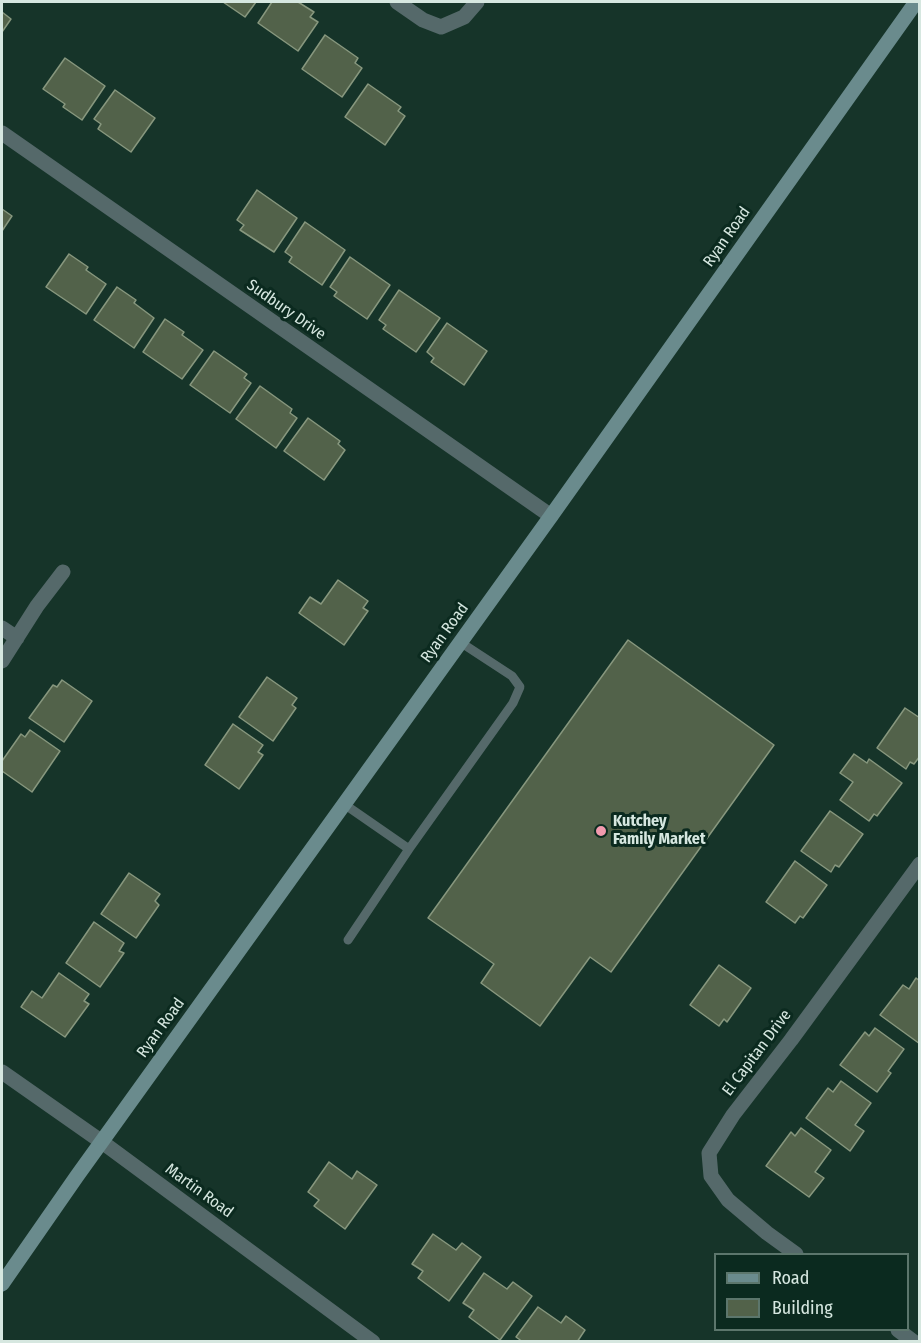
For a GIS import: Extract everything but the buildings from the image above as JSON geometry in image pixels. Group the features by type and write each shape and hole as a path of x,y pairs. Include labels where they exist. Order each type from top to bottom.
{"main road":[{"name":"Ryan Road","path":"2,1284 916,2"}],"street":[{"path":"398,2 423,20 441,27 464,17 477,2"},
{"name":"Sudbury Drive","path":"2,133 551,516"},
{"path":"2,661 37,606 63,572"},
{"path":"2,628 17,638"},
{"name":"El Capitan Drive","path":"795,1253 728,1200 711,1176 709,1153 733,1115 920,864"},
{"name":"Martin Road","path":"2,1072 102,1142 373,1341"},
{"path":"901,1331 914,1341"}],"lane":[{"path":"348,940 409,849 513,703 520,687 512,676 460,642"},
{"path":"344,804 409,849"}],"place":[{"name":"Kutchey Family Market","path":"601,831"}]}
